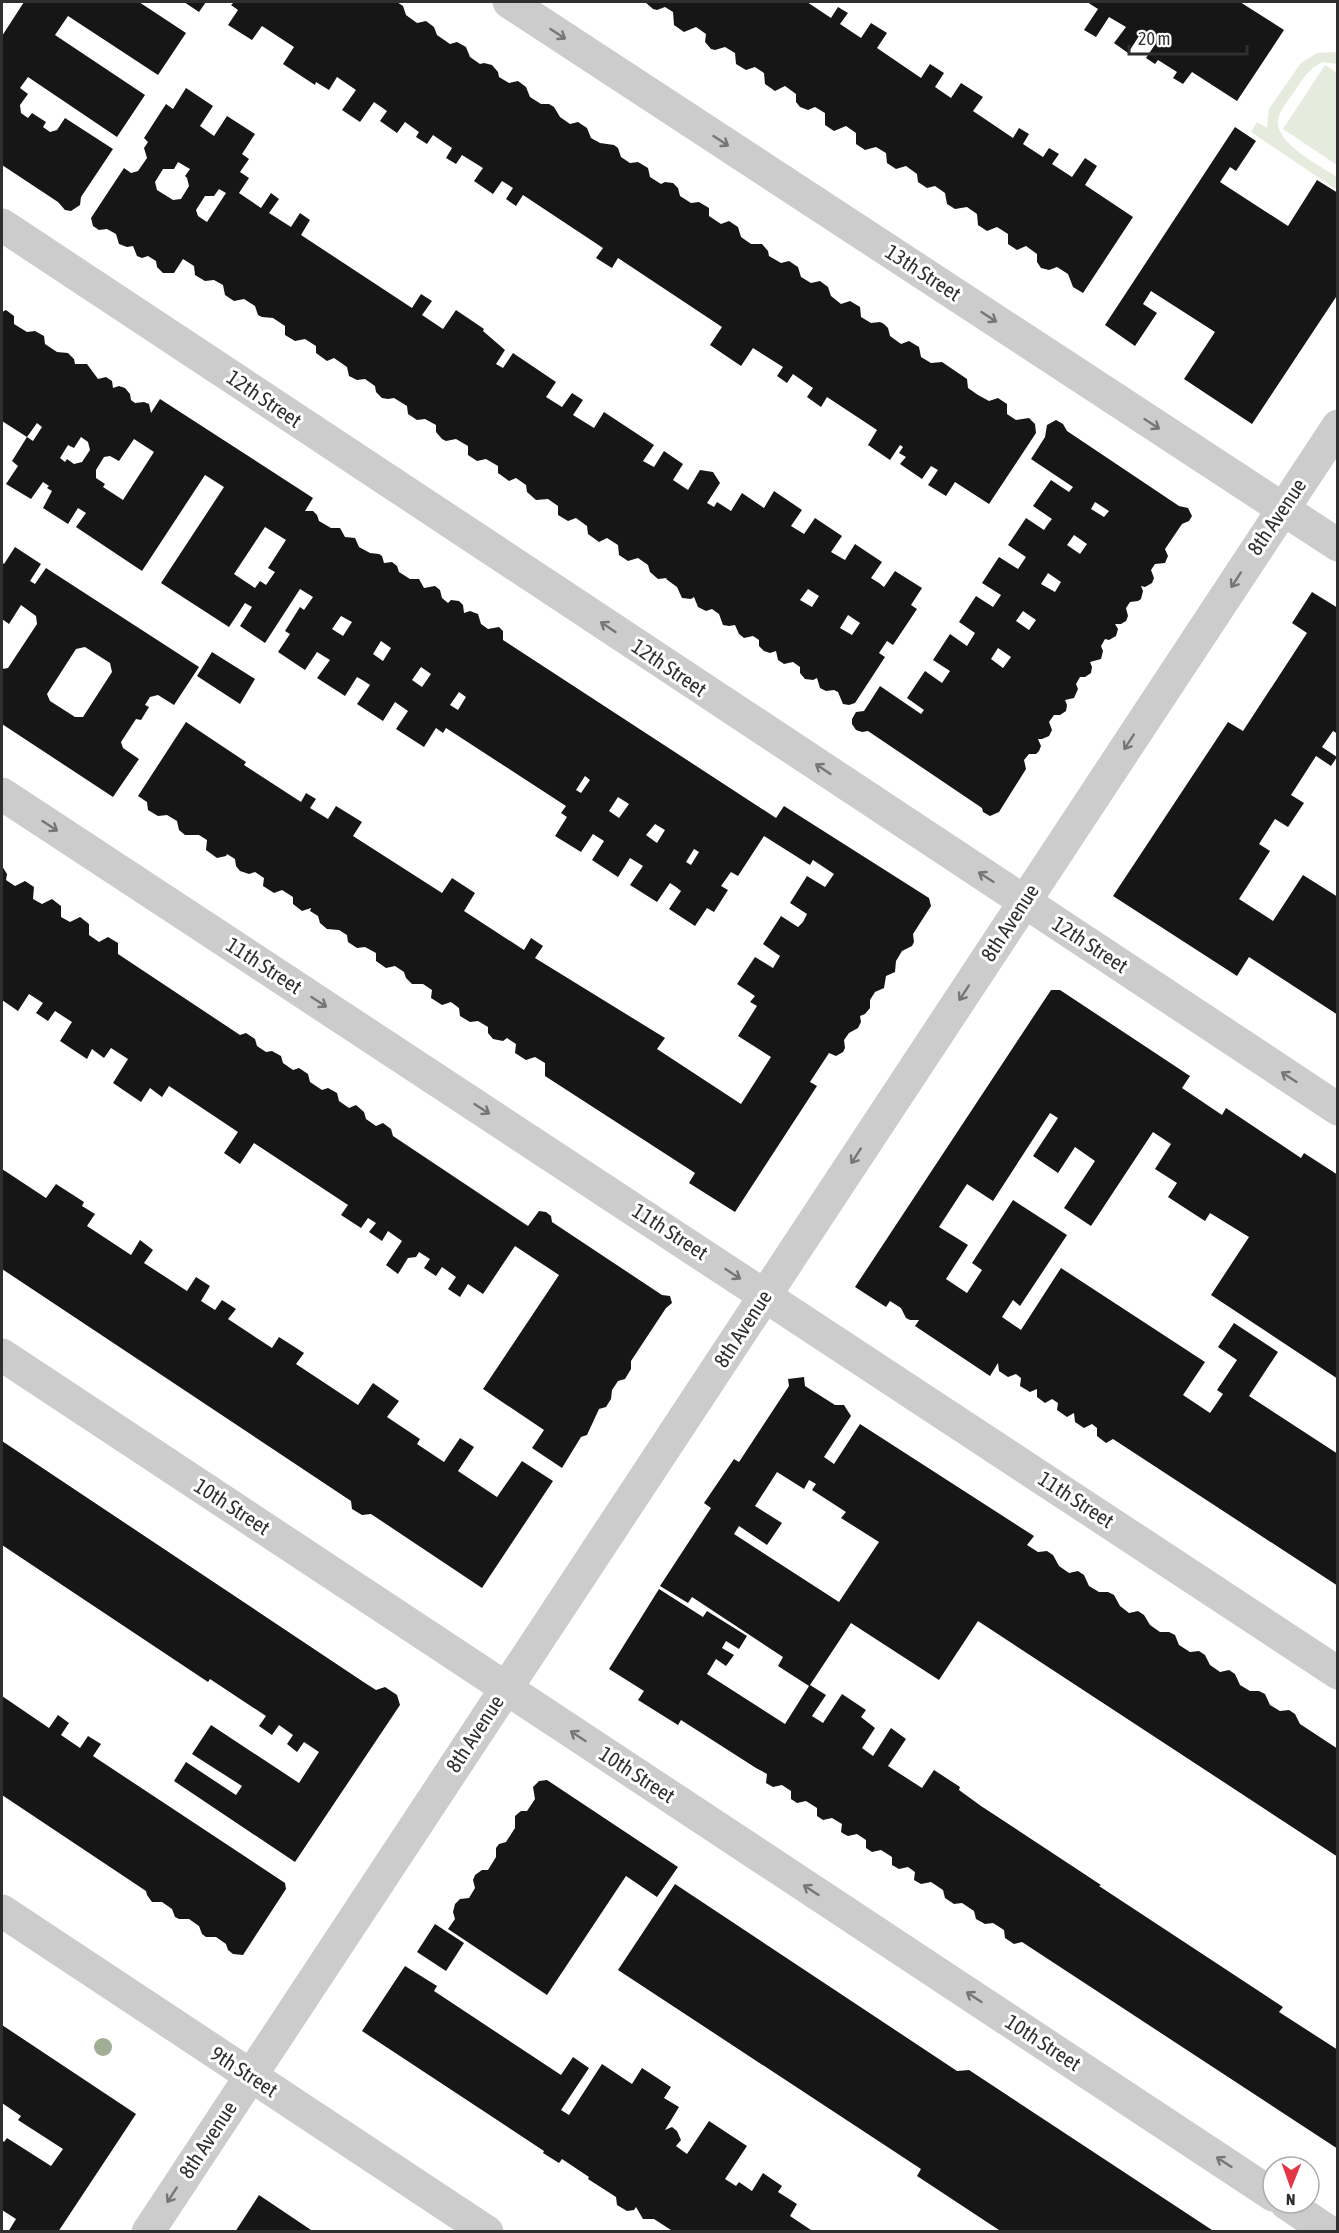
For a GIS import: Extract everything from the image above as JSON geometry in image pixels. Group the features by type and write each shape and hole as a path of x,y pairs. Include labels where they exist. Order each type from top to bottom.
{"street":[{"name":"13th Street","path":"509,2 1338,545"},
{"name":"12th Street","path":"2,225 1338,1109"},
{"name":"8th Avenue","path":"147,2232 1338,426"},
{"name":"11th Street","path":"2,794 1338,1673"},
{"name":"10th Street","path":"2,1355 1261,2186"},
{"name":"9th Street","path":"2,1911 487,2232"},
{"path":"1304,2215 1329,2232"}],"green space":[{"path":"1317,53 1337,53 1337,64 1323,62 1310,71 1284,106 1278,121 1279,130 1292,146 1337,177 1337,190 1251,132 1257,122 1267,128 1269,109 1301,63"},
{"path":"1325,65 1337,73 1337,165 1283,129"}],"building":[{"path":"24,2 139,2 186,33 158,75 68,16 55,35 145,95 117,137 28,77 20,88 28,94 20,105 21,113 28,118 32,113 46,122 43,127 50,132 57,130 65,118 113,149 81,197 80,205 71,211 65,210 58,202 2,165 2,36"},
{"path":"184,2 206,2 199,12"},
{"path":"234,2 397,2 403,6 406,15 417,23 426,21 434,27 437,35 450,44 457,42 466,47 470,57 480,64 492,65 499,77 509,83 518,81 526,87 530,97 541,104 554,107 560,117 570,124 578,122 587,128 591,138 600,143 614,145 618,148 621,157 630,163 638,162 648,168 650,177 661,184 673,183 678,188 680,196 691,203 699,202 709,208 709,216 721,224 729,221 738,227 741,237 751,244 762,244 769,256 781,263 789,261 798,267 801,277 811,283 820,281 828,287 831,296 841,304 850,301 860,307 861,317 871,323 884,324 890,336 901,344 909,341 919,347 921,357 931,363 942,362 967,379 968,388 978,395 989,401 998,398 1007,404 1007,414 1016,420 1029,418 1035,424 1036,433 989,504 955,482 946,496 928,485 938,470 931,466 922,479 900,464 906,457 899,453 903,447 900,445 890,460 868,445 877,430 827,397 821,407 807,397 813,388 793,374 787,383 777,376 783,367 753,348 741,366 710,345 722,327 618,258 612,268 596,258 603,248 523,195 516,206 506,199 513,188 502,181 493,194 474,181 483,168 462,155 456,164 446,158 452,148 433,135 427,144 416,137 419,132 405,122 397,133 380,121 387,111 374,102 360,122 342,110 356,90 337,77 329,90 316,82 315,85 283,64 294,47 262,26 252,40 228,25 238,10 231,5"},
{"path":"645,2 807,2 831,18 838,7 848,13 840,24 861,38 871,23 887,33 877,48 921,78 930,64 944,73 935,87 951,98 961,83 983,97 973,111 1013,138 1019,128 1029,134 1023,144 1043,157 1049,148 1059,154 1052,164 1072,177 1085,158 1097,166 1085,185 1133,217 1083,293 1073,287 1068,274 1057,267 1049,270 1041,268 1037,262 1037,254 1026,246 1017,250 1008,244 1008,234 997,227 987,231 978,225 977,214 967,207 955,209 947,204 945,193 935,186 927,188 918,182 917,174 906,166 896,169 887,163 886,153 876,147 865,150 856,144 856,133 846,126 834,131 825,125 825,113 815,107 808,110 800,107 796,102 796,94 785,86 775,91 765,84 764,73 755,67 746,70 736,64 735,53 725,47 711,49 705,42 706,34 696,27 684,32 674,25 673,12 665,7 653,9"},
{"path":"1087,2 1240,2 1284,30 1237,101 1192,72 1183,84 1173,78 1177,72 1158,60 1155,64 1146,58 1154,46 1139,36 1128,53 1114,43 1126,27 1109,17 1096,37 1084,30 1098,9"},
{"path":"186,88 213,106 200,126 214,136 227,116 255,134 242,154 249,159 240,172 249,178 239,193 261,208 271,193 279,199 269,213 291,227 300,213 310,220 301,235 412,308 421,294 432,301 422,315 443,329 456,310 484,329 483,331 505,350 496,364 503,368 513,353 556,382 546,397 562,407 572,393 583,400 573,415 594,428 604,412 654,445 643,461 654,467 664,451 683,464 673,480 688,490 700,470 713,472 720,483 707,503 714,507 717,502 731,511 742,493 764,508 774,491 802,510 791,526 804,534 815,518 842,536 831,552 845,560 855,544 882,562 871,578 884,587 895,571 922,588 911,605 917,609 893,645 887,641 879,653 885,657 855,703 843,704 838,692 820,688 817,678 805,679 800,673 800,667 793,662 784,664 778,660 776,651 770,653 764,651 759,646 759,640 753,636 744,638 739,634 735,625 723,625 719,614 712,609 706,611 698,607 694,597 682,598 677,587 667,578 658,579 650,572 648,565 638,558 628,561 619,555 618,545 607,538 599,542 588,534 587,526 576,518 568,521 558,515 558,506 548,499 536,500 527,492 526,485 516,478 509,481 498,473 498,466 486,459 477,461 468,455 468,446 456,439 446,441 442,439 436,432 436,425 425,419 417,420 408,414 407,406 394,398 382,398 376,392 375,386 365,379 357,380 349,376 347,367 334,358 327,361 316,353 316,346 305,339 295,341 285,335 285,326 273,318 258,315 255,306 244,299 234,301 225,295 223,285 214,280 205,281 195,275 194,266 183,259 174,273 163,273 157,267 156,261 148,256 142,258 137,256 133,246 127,247 119,244 116,234 107,229 99,230 93,226 91,218 124,168 131,173 138,171 147,158 144,148 148,142 144,138 166,104 173,109","holes":["178,162 190,169 185,176 189,186 181,199 173,200 157,190 155,182 163,169 174,169","219,189 226,193 207,222 198,216 196,210 205,196 214,196","808,589 819,596 812,607 800,600","848,615 860,623 852,635 840,628"]},
{"path":"1235,127 1256,141 1236,171 1230,167 1220,182 1288,226 1317,180 1338,193 1338,294 1252,424 1184,379 1215,332 1151,291 1143,304 1157,313 1135,346 1105,325"},
{"path":"6,310 14,316 14,324 27,332 35,331 44,336 45,344 57,352 68,353 74,359 75,364 87,364 98,379 106,377 112,381 113,388 119,386 125,388 135,403 149,404 151,413 160,399 313,498 305,511 313,511 319,521 331,528 340,528 345,537 355,538 359,547 370,553 379,554 384,563 392,562 397,566 399,572 410,579 419,579 424,588 435,586 448,603 451,600 459,601 463,605 464,613 470,611 478,614 481,624 488,629 499,627 503,631 503,640 776,818 784,806 929,898 931,906 913,934 912,946 902,951 896,961 895,972 886,976 884,988 875,992 870,1000 870,1008 860,1016 861,1022 858,1028 849,1033 844,1040 843,1052 836,1056 829,1053 810,1082 817,1086 735,1212 689,1183 695,1173 545,1076 545,1063 535,1057 526,1060 515,1053 516,1044 507,1038 503,1041 493,1039 488,1033 488,1027 478,1021 470,1022 460,1016 459,1008 451,1002 442,1005 431,998 432,990 423,984 412,984 404,972 395,966 386,968 376,961 376,953 365,947 357,948 348,942 347,935 339,930 327,929 320,923 318,916 310,911 311,908 302,911 293,904 293,897 282,890 274,893 263,886 264,878 255,872 249,874 240,871 235,859 227,854 217,858 206,850 207,840 199,835 185,835 179,830 177,821 167,815 158,816 148,810 147,802 138,796 186,722 246,762 244,765 301,802 306,793 316,799 310,808 328,819 336,806 362,822 353,836 442,893 452,878 475,893 464,911 524,950 531,938 543,946 535,958 665,1038 657,1049 741,1104 771,1057 738,1036 757,1006 750,1002 755,996 737,984 755,957 773,968 780,956 763,944 781,916 798,927 803,922 807,914 790,903 807,876 825,887 834,874 813,860 810,865 764,836 738,876 731,872 721,886 728,890 714,912 707,908 695,926 669,909 681,891 670,883 657,902 630,885 643,866 630,858 618,877 592,860 604,841 593,834 581,852 555,836 567,817 561,813 566,806 446,728 443,733 436,728 424,747 396,729 408,711 395,702 383,721 357,704 370,685 364,681 357,677 345,696 317,678 330,660 317,652 305,670 278,652 290,634 285,631 300,607 304,610 313,597 300,589 265,643 240,626 252,607 245,603 229,627 161,583 224,487 205,475 142,571 76,527 86,513 78,508 68,524 43,508 52,491 43,482 31,499 6,484 18,466 12,461 27,437 2,421 2,312","holes":["37,423 42,427 33,441 27,437","81,437 88,442 90,450 82,462 74,464 67,459 65,462 60,458 68,445 74,448","134,439 154,452 123,500 103,487 105,484 96,478 96,470 104,457 110,456 119,461","265,527 286,540 268,568 275,572 266,585 260,581 255,588 234,574","341,616 352,622 343,636 332,629","381,641 391,648 383,661 373,654","421,667 431,674 422,687 412,680","459,692 466,697 458,710 450,705","585,776 590,780 581,793 576,790","618,797 629,804 619,818 609,811","655,824 665,830 657,843 646,835","694,849 699,852 691,865 686,862"]},
{"path":"1056,420 1063,424 1067,431 1179,506 1188,508 1192,516 1189,521 1182,524 1165,549 1168,556 1165,563 1155,564 1151,570 1154,578 1152,583 1145,587 1141,586 1143,591 1141,599 1130,602 1126,608 1128,616 1126,621 1115,624 1118,629 1116,636 1109,640 1105,639 1101,646 1103,651 1101,659 1090,662 1091,673 1080,677 1076,684 1078,689 1074,698 1065,700 1066,711 1060,715 1054,715 1049,722 1052,730 1049,736 1038,739 1041,746 1039,751 1036,754 1029,754 1024,760 1026,769 999,812 990,816 983,812 982,808 868,731 856,730 852,719 856,712 864,711 880,686 921,714 924,710 907,698 925,671 942,683 950,671 933,660 950,634 967,646 975,633 959,622 976,596 993,607 1001,595 982,583 999,557 1018,569 1026,557 1008,545 1026,518 1044,530 1052,519 1033,506 1051,480 1069,492 1073,487 1031,459 1045,437 1047,425","holes":["1095,502 1109,511 1104,517 1091,509","1074,535 1087,544 1080,554 1067,545","1048,573 1061,582 1055,592 1041,584","1023,611 1036,620 1029,630 1016,621","998,648 1011,657 1003,668 991,659"]},
{"path":"15,547 41,564 30,581 35,584 46,568 199,667 174,705 158,695 150,697 145,705 149,707 141,720 136,719 121,742 123,748 139,759 113,797 2,724 2,669 8,668 37,624 36,616 21,605 9,624 2,619 2,562 4,564","holes":["85,647 110,663 112,672 83,717 75,717 50,701 47,694 76,649"]},
{"path":"1312,592 1338,608 1338,734 1333,731 1322,747 1337,757 1331,766 1316,756 1291,795 1304,803 1288,827 1275,819 1259,844 1270,851 1239,899 1273,921 1303,875 1338,897 1338,1015 1249,957 1237,976 1113,896 1228,722 1243,731 1307,633 1292,623"},
{"path":"212,652 255,679 240,704 197,676"},
{"path":"2,866 7,874 6,880 15,886 25,881 34,887 33,899 42,904 52,899 61,906 61,917 70,922 80,917 89,924 89,935 99,942 108,937 118,943 118,954 240,1035 246,1033 255,1039 257,1046 266,1052 272,1051 281,1056 283,1063 293,1070 299,1068 308,1074 310,1082 322,1090 328,1088 337,1093 339,1101 349,1108 356,1105 364,1112 366,1119 376,1126 383,1123 391,1129 393,1136 528,1226 539,1211 546,1212 551,1216 552,1222 662,1295 670,1296 672,1303 666,1308 631,1361 631,1369 625,1379 618,1381 606,1407 599,1409 587,1435 581,1437 562,1468 532,1448 544,1430 483,1389 559,1275 515,1246 483,1294 468,1284 460,1297 448,1289 456,1277 442,1267 436,1276 424,1268 430,1259 419,1252 416,1257 408,1258 398,1274 386,1265 402,1241 388,1231 382,1241 369,1232 376,1223 368,1218 361,1228 341,1215 348,1205 254,1143 240,1164 224,1153 238,1132 169,1086 162,1097 150,1088 141,1102 113,1083 128,1059 111,1048 104,1058 92,1049 87,1059 60,1041 72,1022 55,1011 48,1021 36,1013 43,1003 29,994 18,1011 2,1000"},
{"path":"1051,990 1060,990 1190,1076 1182,1088 1222,1115 1226,1108 1301,1158 1304,1153 1338,1175 1338,1379 1211,1295 1249,1237 1210,1213 1205,1221 1168,1197 1177,1183 1155,1169 1171,1144 1153,1132 1091,1226 1064,1208 1095,1161 1075,1147 1058,1173 1033,1156 1058,1118 1050,1113 993,1201 967,1184 939,1227 968,1245 946,1279 967,1293 982,1270 972,1263 1013,1200 1067,1235 1020,1306 1013,1300 1002,1317 1021,1330 1061,1268 1205,1362 1183,1395 1210,1413 1223,1394 1217,1390 1237,1360 1218,1347 1234,1323 1278,1352 1249,1396 1338,1454 1338,1586 1113,1439 1106,1443 1097,1436 1097,1428 1092,1424 1084,1428 1075,1422 1074,1413 1067,1417 1057,1410 1058,1403 1052,1399 1045,1403 1037,1397 1037,1389 1030,1392 1020,1386 1021,1378 1016,1374 1008,1377 999,1371 998,1363 990,1376 915,1326 919,1320 906,1318 901,1308 890,1301 886,1307 855,1287"},
{"path":"2,1169 46,1198 56,1184 84,1202 82,1206 95,1214 87,1226 131,1255 140,1240 153,1250 144,1263 187,1291 196,1277 210,1286 201,1301 215,1310 222,1300 236,1309 228,1319 272,1348 279,1337 304,1353 296,1364 358,1405 373,1383 399,1401 387,1417 420,1439 417,1444 444,1462 460,1438 474,1447 458,1471 497,1497 522,1461 553,1481 482,1588 371,1514 362,1515 352,1509 351,1501 2,1269"},
{"path":"804,1377 805,1386 835,1405 844,1405 851,1416 824,1457 834,1464 860,1424 1034,1536 1027,1545 1038,1552 1047,1551 1053,1555 1059,1566 1069,1573 1078,1571 1084,1575 1089,1586 1099,1592 1114,1595 1120,1606 1129,1613 1138,1611 1144,1615 1150,1625 1160,1632 1175,1635 1179,1645 1190,1652 1199,1651 1205,1655 1210,1665 1220,1672 1229,1670 1235,1674 1240,1685 1250,1691 1265,1694 1270,1705 1280,1711 1289,1710 1295,1714 1300,1724 1338,1749 1338,1857 978,1621 939,1680 851,1623 810,1685 826,1695 812,1716 823,1723 842,1694 866,1710 861,1717 875,1728 862,1748 873,1756 891,1728 906,1739 888,1766 922,1788 934,1770 960,1787 959,1790 981,1806 1283,2007 1279,2012 1338,2050 1338,2149 1022,1942 1014,1944 1005,1938 1004,1930 993,1923 985,1924 976,1919 974,1911 962,1903 954,1904 945,1898 943,1890 931,1882 921,1884 914,1880 915,1872 908,1867 899,1869 892,1865 892,1857 881,1850 872,1852 866,1848 866,1840 857,1834 848,1836 844,1834 841,1832 842,1824 832,1818 823,1820 817,1816 817,1808 806,1801 797,1803 791,1799 791,1791 782,1785 773,1787 766,1783 767,1774 681,1720 678,1725 638,1700 644,1691 609,1669 659,1589 703,1617 707,1611 747,1636 739,1649 726,1641 722,1648 734,1655 726,1666 716,1659 707,1674 785,1724 809,1686 778,1666 783,1657 692,1597 688,1603 660,1586 711,1508 704,1503 734,1459 739,1462 789,1386 788,1379","holes":["777,1472 804,1489 809,1480 816,1484 812,1490 846,1512 841,1518 879,1542 839,1602 734,1534 739,1526 767,1545 782,1523 755,1506"]},
{"path":"2,1441 365,1683 376,1690 385,1687 397,1695 400,1705 295,1862 174,1781 186,1762 236,1795 242,1786 192,1754 211,1725 299,1783 319,1752 304,1742 297,1752 287,1744 293,1735 279,1725 272,1735 259,1726 266,1716 210,1679 208,1682 2,1545"},
{"path":"2,1696 49,1728 58,1715 69,1723 61,1735 80,1748 88,1736 101,1744 93,1756 285,1883 286,1889 243,1955 233,1954 228,1950 226,1944 216,1937 206,1937 199,1926 189,1919 175,1917 172,1909 162,1902 152,1902 146,1891 2,1795"},
{"path":"547,1780 678,1867 657,1897 626,1876 547,1995 448,1929 455,1919 453,1912 455,1904 460,1899 469,1898 475,1888 473,1880 475,1875 482,1870 488,1870 496,1857 496,1848 499,1844 506,1842 515,1828 515,1816 521,1811 527,1811 535,1799 533,1787 539,1781"},
{"path":"675,1884 957,2071 969,2070 1215,2232 1002,2232 917,2176 921,2169 618,1970"},
{"path":"435,1924 464,1943 446,1971 417,1952"},
{"path":"405,1966 437,1986 434,1991 561,2075 573,2057 589,2068 561,2110 569,2115 602,2064 632,2084 642,2068 671,2087 664,2098 679,2107 665,2130 672,2127 677,2131 681,2140 676,2146 687,2154 709,2121 747,2146 725,2179 736,2186 739,2182 752,2191 763,2173 782,2186 778,2192 797,2204 790,2216 814,2232 674,2232 654,2219 643,2219 636,2207 634,2210 627,2211 617,2205 616,2197 588,2179 589,2177 562,2159 559,2163 543,2153 544,2151 362,2031"},
{"path":"2,2025 136,2114 58,2232 8,2232 16,2219 2,2210 2,2140 4,2142 7,2138 51,2166 63,2149 18,2120 21,2116 2,2103"},
{"path":"259,2195 314,2232 235,2232"}]}
